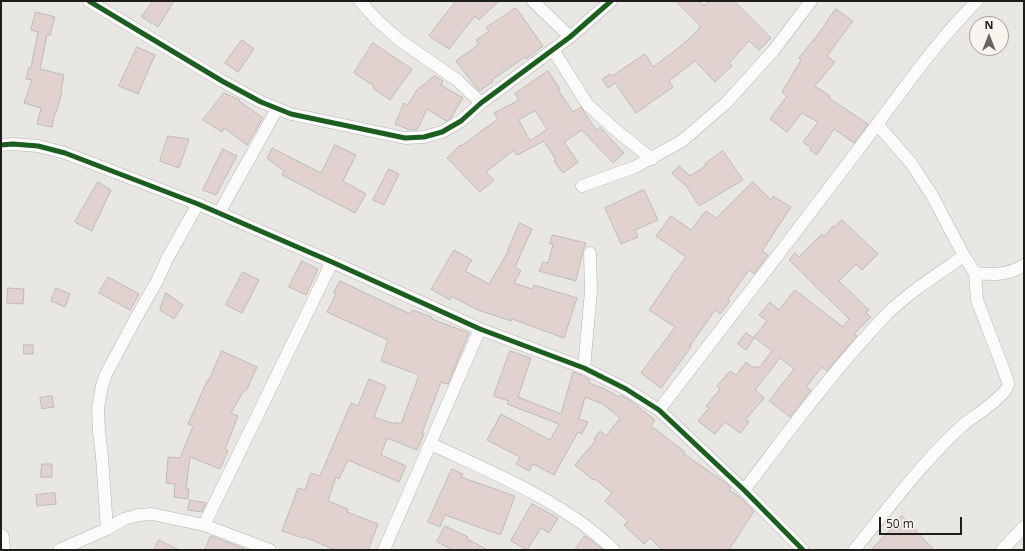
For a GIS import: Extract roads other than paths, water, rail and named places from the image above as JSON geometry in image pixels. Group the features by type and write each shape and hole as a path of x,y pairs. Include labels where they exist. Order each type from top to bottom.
{"street":[{"path":"89,1 222,81 277,109 291,114 405,138 424,137 442,132 461,121 481,103 570,37 611,1"},
{"path":"360,1 377,20 398,39 457,80 481,103"},
{"path":"533,1 570,37"},
{"path":"582,186 635,167 652,159 682,141 726,103 774,50 811,1"},
{"path":"659,410 878,124 913,75 945,36 977,1"},
{"path":"553,50 588,105 618,132 652,159"},
{"path":"219,213 277,109"},
{"path":"854,550 928,461 955,432 1003,394 1008,384 977,300 975,273 964,256 933,197 914,169 878,124"},
{"path":"1,145 13,144 38,146 65,153 198,204 332,262 480,330 584,368 626,389 659,410 744,490 803,550"},
{"path":"107,529 98,408 102,386 106,374 136,318 147,301 167,259 198,204"},
{"path":"584,368 591,291 590,252"},
{"path":"744,490 831,376 887,314 909,295 964,256"},
{"path":"204,525 332,262"},
{"path":"975,273 993,275 1015,271 1024,265"},
{"path":"384,550 480,330"},
{"path":"431,444 508,480 555,505 599,536 614,550"},
{"path":"59,550 107,529 124,519 139,515 152,514 204,525 270,550"},
{"path":"1002,550 1024,527"},
{"path":"1,537 2,550"}]}
